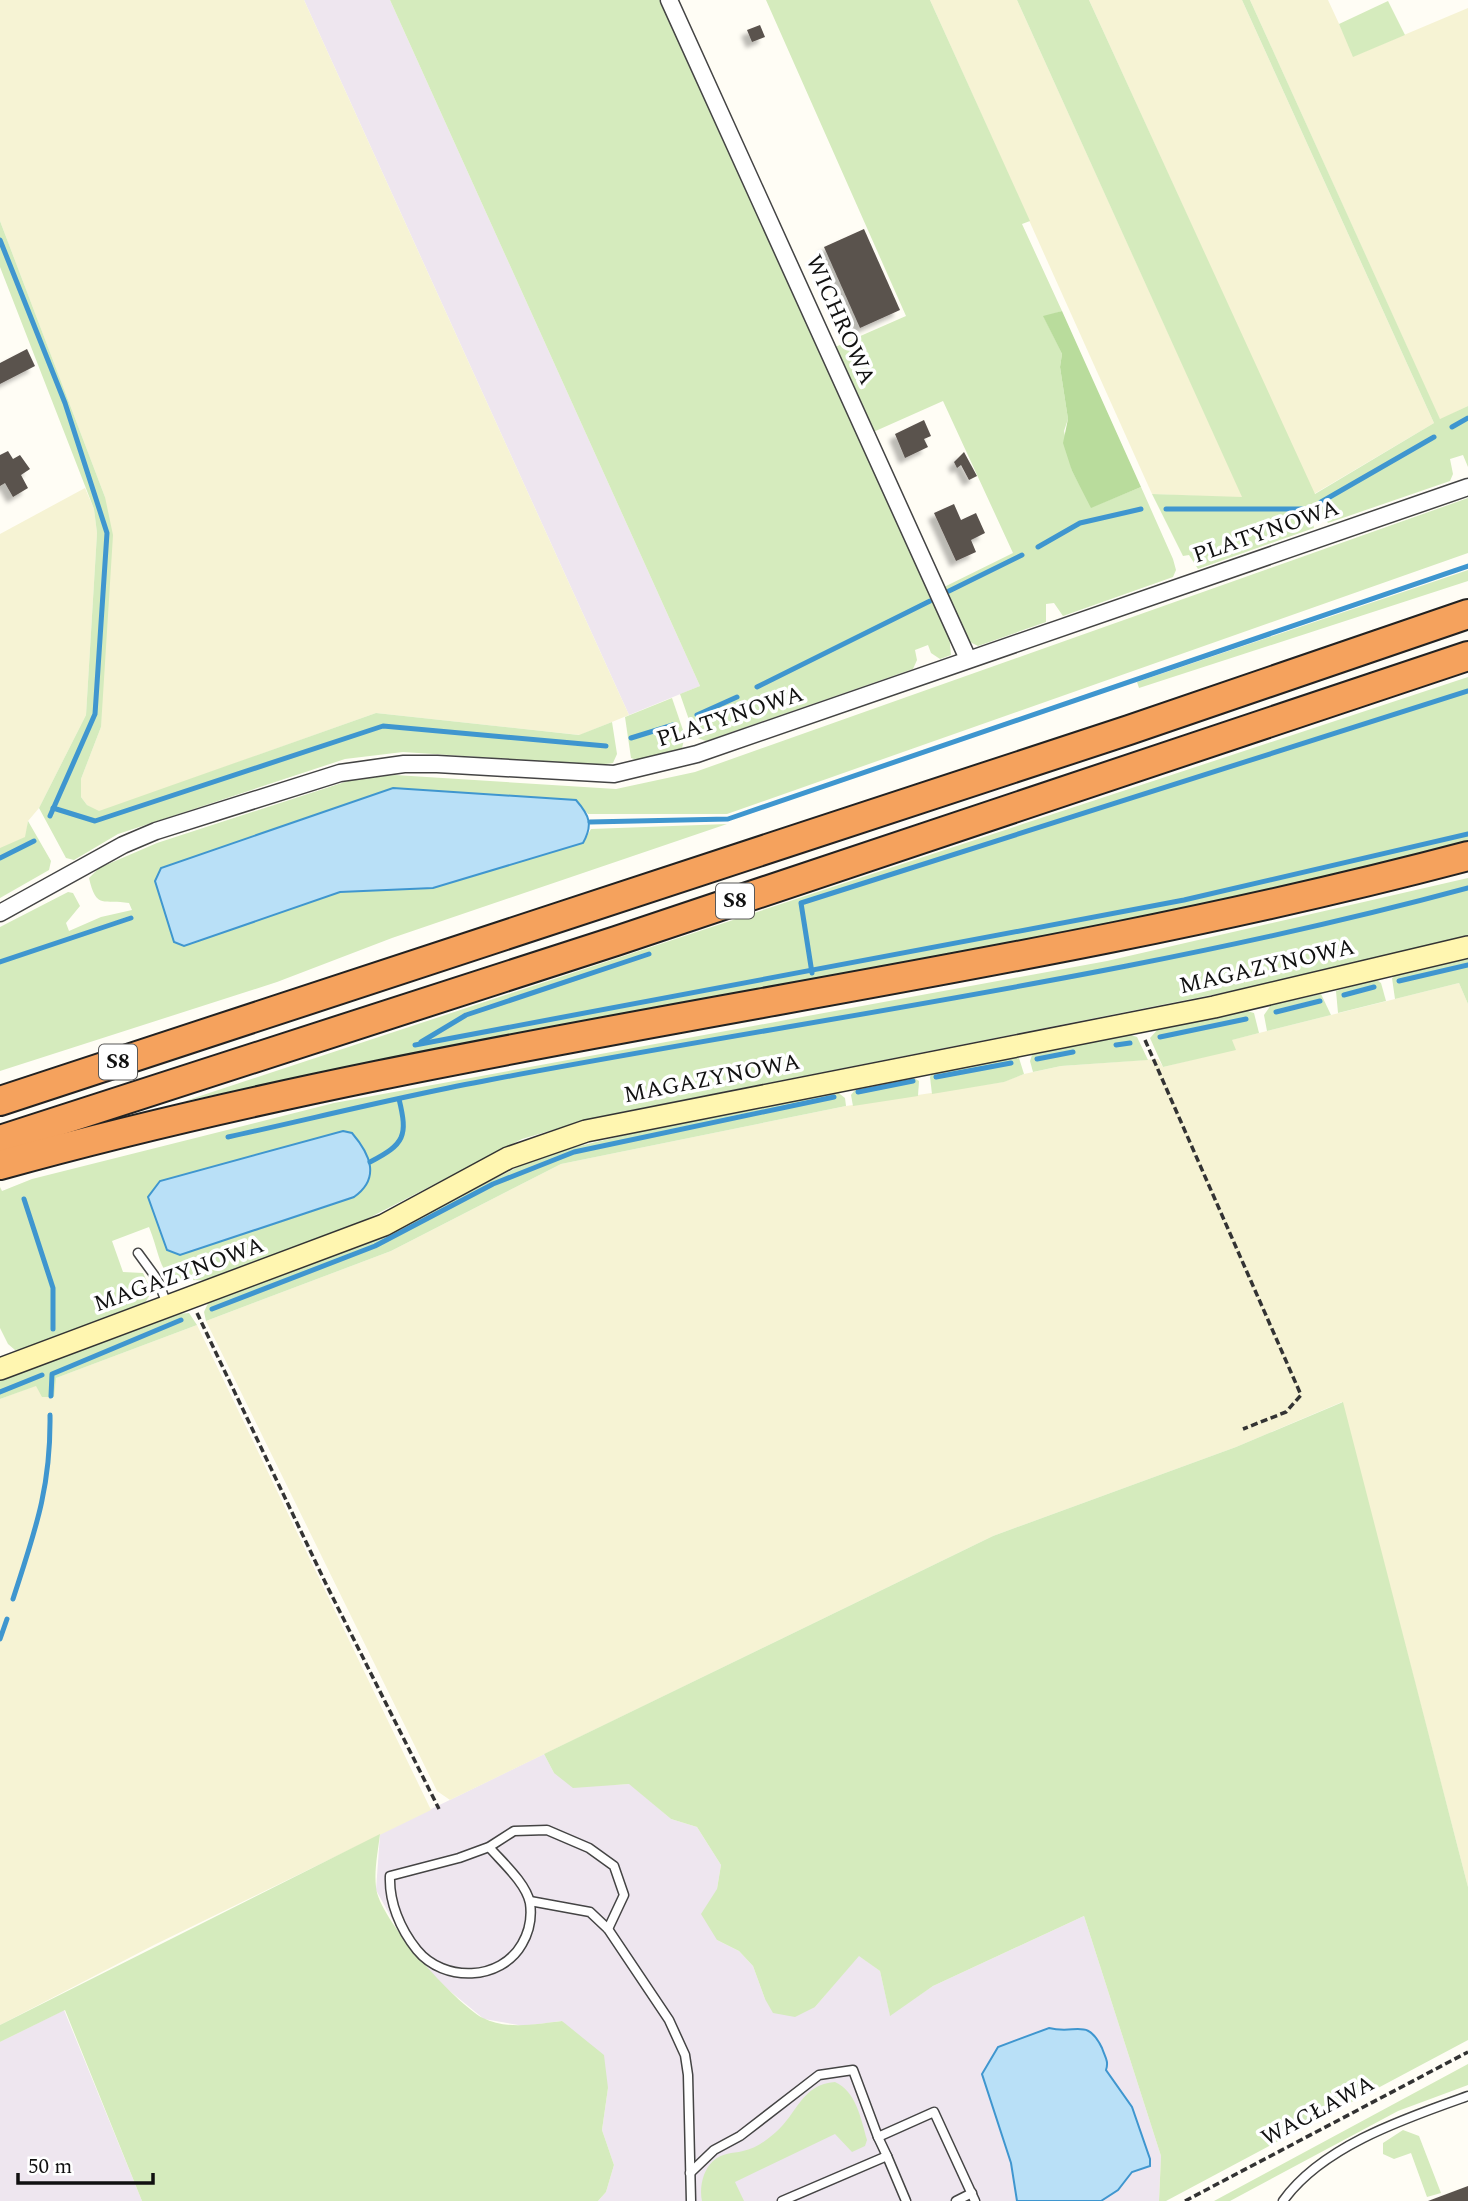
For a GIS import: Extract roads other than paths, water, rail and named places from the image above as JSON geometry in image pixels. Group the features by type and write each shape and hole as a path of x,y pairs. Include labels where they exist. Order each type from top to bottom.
{"highway":[{"name":"S8","path":"0,1101 1116,734 1468,614"},
{"name":"S8","path":"0,1140 616,941 1468,656"},
{"path":"0,1165 80,1143 340,1082 1137,932 1302,897 1468,856"}],"street":[{"name":"WICHROWA","path":"669,0 968,659"},
{"name":"PLATYNOWA","path":"0,913 145,835 340,773 404,764 437,764 614,775 697,754 1468,486"},
{"name":"MAGAZYNOWA","path":"0,1368 384,1225 508,1158 586,1131 1139,1021 1468,947"}],"lane":[{"path":"138,1253 157,1279 168,1307"},
{"path":"489,1847 518,1881 530,1901 529,1933 506,1964 487,1973 471,1974 436,1965 418,1951 395,1910 390,1876 459,1858 489,1847 514,1831 547,1830 589,1848 614,1866 624,1895 608,1928"},
{"path":"530,1901 590,1912 608,1928 669,2020 685,2055 691,2201"},
{"path":"690,2173 714,2150 740,2136 819,2075 853,2070 877,2137 906,2201"},
{"path":"1283,2201 1300,2178 1315,2167 1405,2119 1468,2096"},
{"path":"877,2137 934,2112 973,2197 956,2201"},
{"path":"782,2201 887,2157"}],"water":[{"path":"393,788 576,800 587,816 588,831 583,843 433,888 340,892 184,946 174,942 155,881 161,868"},
{"path":"343,1131 352,1133 364,1149 370,1166 368,1182 354,1197 180,1255 167,1250 148,1197 160,1181"},
{"path":"1049,2028 1086,2030 1097,2039 1106,2059 1106,2070 1132,2107 1150,2159 1150,2166 1132,2172 1118,2190 1101,2201 1017,2201 1011,2163 982,2074 998,2047"}],"waterway":[{"path":"0,240 65,403 107,533 95,714 50,816"},
{"path":"1452,427 1468,418"},
{"path":"1321,502 1434,437"},
{"path":"1038,547 1080,523 1141,509"},
{"path":"1166,509 1303,509"},
{"path":"949,591 1022,555"},
{"path":"590,822 728,819 1468,566"},
{"path":"757,687 930,601"},
{"path":"812,973 801,903 1468,691"},
{"path":"697,715 737,697"},
{"path":"631,738 673,725"},
{"path":"53,808 95,821 383,726 606,746"},
{"path":"415,1045 1184,900 1468,834"},
{"path":"0,858 34,841"},
{"path":"228,1137 489,1080 1103,971 1347,919 1468,888"},
{"path":"0,962 131,918"},
{"path":"421,1042 466,1015 649,954"},
{"path":"1399,981 1468,965"},
{"path":"1344,995 1374,987"},
{"path":"1276,1012 1320,1001"},
{"path":"1160,1037 1246,1019"},
{"path":"1116,1045 1130,1043"},
{"path":"1037,1059 1073,1052"},
{"path":"936,1077 1011,1063"},
{"path":"858,1092 913,1081"},
{"path":"212,1309 375,1246 493,1184 574,1152 834,1097"},
{"path":"370,1162 391,1150 401,1138 403,1122 399,1099"},
{"path":"24,1199 53,1288 53,1329"},
{"path":"51,1396 52,1374 181,1320"},
{"path":"0,1392 42,1375"},
{"path":"13,1599 35,1530 45,1487 50,1415"},
{"path":"0,1639 7,1619"}]}
